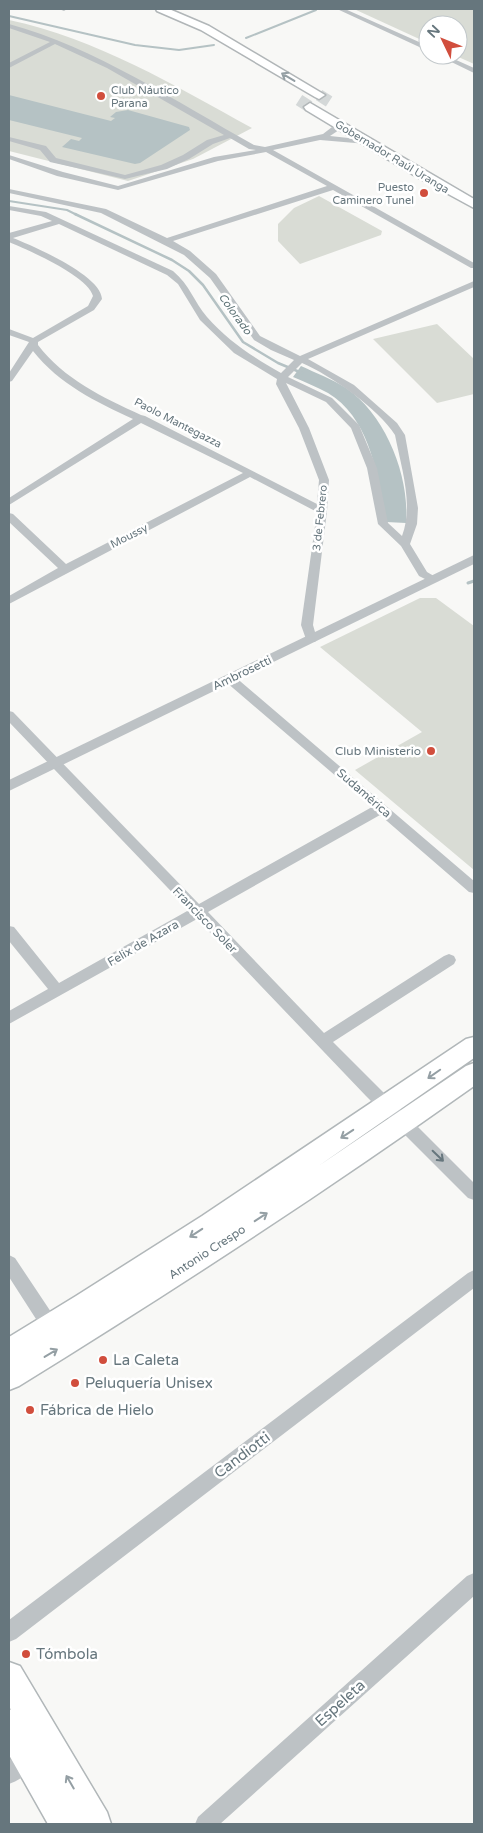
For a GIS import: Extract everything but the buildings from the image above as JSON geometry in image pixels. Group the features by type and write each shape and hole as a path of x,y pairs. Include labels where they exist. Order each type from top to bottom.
{"highway":[{"path":"161,9 186,18 223,38 286,89"},
{"path":"235,47 319,95"},
{"name":"Gobernador Raúl Uranga","path":"310,107 339,126 372,137 474,197"},
{"name":"Gobernador Raúl Uranga","path":"372,137 474,204"}],"main road":[{"path":"395,1115 474,1046"},
{"path":"395,1115 474,1073"},
{"name":"Antonio Crespo","path":"9,1351 395,1115"},
{"name":"Antonio Crespo","path":"9,1377 137,1299 395,1115"},
{"path":"9,1677 94,1824"},
{"path":"9,1725 19,1767 66,1824"}],"street":[{"path":"340,9 418,45"},
{"path":"9,27 26,30 109,67 252,147 268,150 474,266"},
{"path":"9,66 54,42"},
{"path":"461,65 474,71"},
{"path":"9,157 60,174 118,188 216,159 268,150 280,145 326,136 339,126"},
{"path":"9,139 43,148 54,160 125,177 164,167 186,157 210,142 230,135"},
{"path":"317,138 372,137"},
{"path":"166,241 333,187"},
{"path":"9,191 103,211 187,253 213,276 256,338 298,360 310,363 351,387 380,410 397,429 413,508 412,524 405,544"},
{"path":"9,208 43,214 178,278 203,318 229,344 337,405 356,427 372,468 383,524 405,544 423,574 433,579"},
{"path":"9,238 58,222"},
{"path":"9,238 46,256 89,282 95,289 98,297 97,303 91,308 33,343 9,379"},
{"path":"284,376 298,360 474,284"},
{"path":"9,332 33,343"},
{"name":"Paolo Mantegazza","path":"33,343 48,364 75,386 251,473 322,511"},
{"path":"19,365 35,362 48,364"},
{"name":"3 de Febrero","path":"284,376 281,384 304,428 324,480 322,511 307,625 310,639"},
{"path":"9,502 142,418"},
{"name":"Moussy","path":"9,601 65,569 251,473"},
{"path":"9,516 65,569"},
{"name":"Ambrosetti","path":"9,786 474,559"},
{"name":"Sudamérica","path":"230,679 474,888"},
{"name":"Francisco Soler","path":"9,715 54,764 323,1041 474,1193"},
{"name":"Felix de Azara","path":"9,1018 381,808"},
{"path":"9,931 58,991"},
{"path":"323,1041 449,960"},
{"path":"9,1263 51,1327"},
{"name":"Candiotti","path":"9,1632 474,1278"},
{"name":"Espeleta","path":"205,1824 474,1582"}],"shaded area":[{"path":"354,9 474,9 474,64 468,61 468,15 418,15 418,38"},
{"name":"Club Náutico Parana","path":"9,20 42,28 104,51 164,80 252,128 193,159 128,181 9,151"},
{"path":"9,95 111,121 115,118 110,117 116,112 128,110 189,127 190,130 140,163 135,164 62,147 71,139 79,141 82,138 9,120"},
{"path":"319,196 382,231 381,235 300,264 278,241 278,224 294,208"},
{"path":"437,324 474,359 474,394 437,403 373,339"},
{"path":"301,366 346,388 373,414 384,430 399,467 404,486 406,523 386,522 380,487 363,434 343,404 328,393 293,377"},
{"name":"Club Ministerio","path":"420,598 436,598 474,626 474,870 355,770 422,732 320,647"}],"waterway":[{"path":"246,38 316,10"},
{"path":"9,16 135,45 179,50 214,45"},
{"name":"Colorado","path":"9,201 67,210 75,214"},
{"name":"Colorado","path":"75,214 172,260 189,271 203,285 243,342 278,363 302,373"},
{"name":"Colorado","path":"468,583 474,581"}],"tunnel":[{"path":"319,95 330,102"},
{"path":"299,100 310,107"}],"place":[{"name":"Club Náutico Parana","path":"101,96"},
{"name":"Puesto Caminero Tunel","path":"424,193"},
{"name":"Club Ministerio","path":"431,751"},
{"name":"La Caleta","path":"103,1360"},
{"name":"Peluquería Unisex","path":"75,1383"},
{"name":"Fábrica de Hielo","path":"30,1410"},
{"name":"Tómbola","path":"26,1654"}]}
